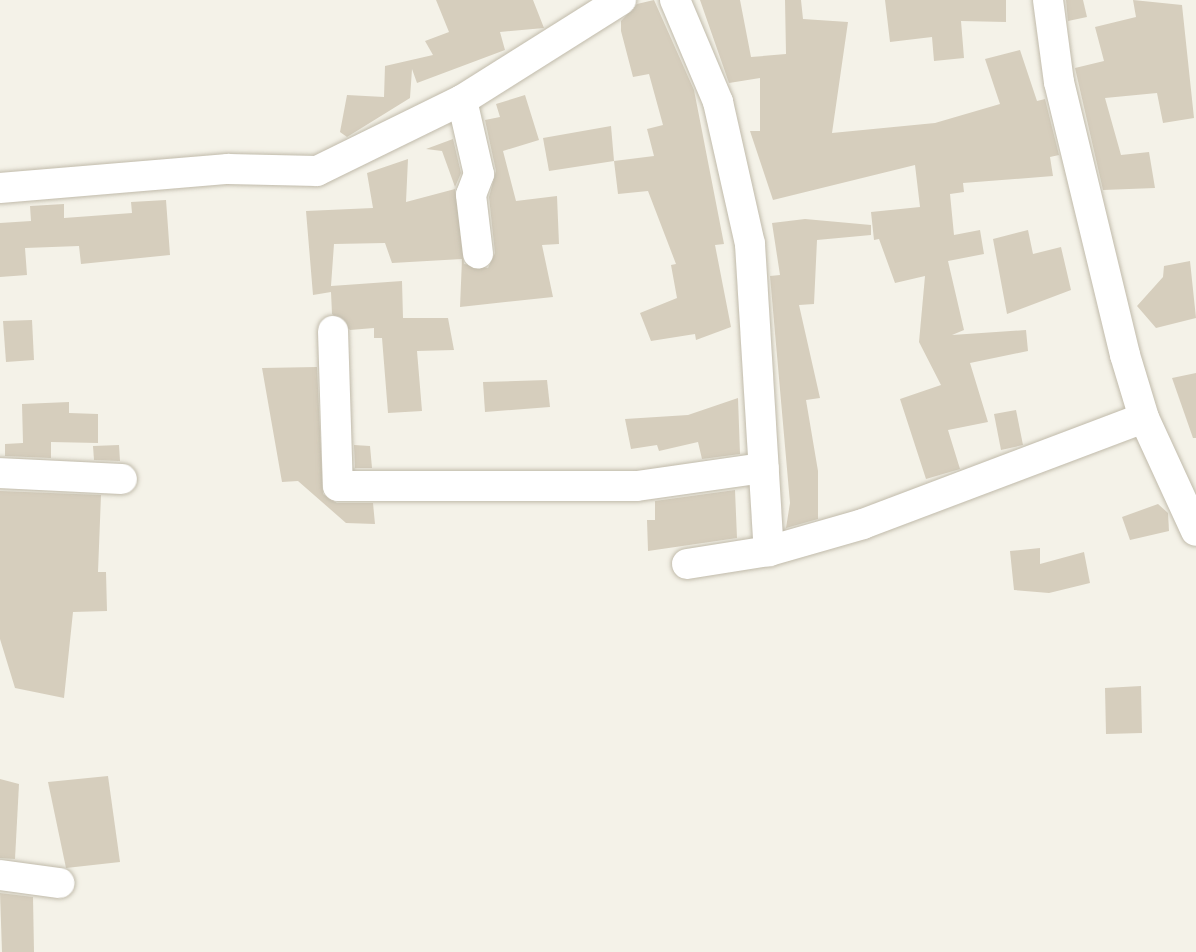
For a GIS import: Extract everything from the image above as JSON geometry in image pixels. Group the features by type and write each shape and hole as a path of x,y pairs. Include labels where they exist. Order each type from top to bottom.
{"street":[{"path":"0,188 228,169 317,171 462,100 621,0"},
{"path":"675,0 718,102 750,244 769,551"},
{"path":"1048,0 1059,82 1144,418 1196,531"},
{"path":"462,100 478,174 471,195 478,254"},
{"path":"333,331 338,486 637,486 764,468"},
{"path":"687,564 769,551 863,524 1144,418"},
{"path":"0,474 122,480"},
{"path":"0,875 59,883"}],"building":[{"path":"436,0 533,0 544,28 500,32 505,50 417,83 412,69 410,98 347,137 340,132 347,95 384,97 385,66 433,55 425,41 449,32"},
{"path":"654,0 694,90 724,244 715,245 731,327 696,340 695,334 651,341 640,313 677,298 671,265 676,264 648,191 618,194 614,161 654,156 647,129 663,125 649,74 633,77 621,31 621,21 637,4"},
{"path":"700,0 740,0 751,57 786,54 785,0 801,0 803,19 848,22 832,133 935,123 1000,104 985,59 1020,50 1037,101 1045,99 1059,155 1050,157 1053,176 963,183 964,192 950,194 954,235 980,230 984,254 948,261 964,330 952,335 1026,330 1028,351 970,363 988,422 948,430 960,469 926,479 900,399 941,385 919,342 925,276 895,283 879,239 874,240 871,212 920,207 915,165 773,200 750,131 760,131 760,78 729,83"},
{"path":"885,0 1006,0 1006,22 961,21 964,58 934,61 932,37 890,42"},
{"path":"1066,0 1083,0 1087,17 1068,21"},
{"path":"1133,0 1182,5 1194,118 1163,123 1157,93 1105,98 1121,155 1149,152 1155,188 1103,190 1075,68 1104,61 1095,27 1136,17"},
{"path":"525,95 539,140 503,151 516,201 557,196 559,244 542,245 553,297 460,307 462,259 392,263 385,243 334,244 331,286 402,281 403,318 448,318 454,350 417,351 422,411 388,413 382,338 374,338 374,328 350,330 332,314 331,292 313,295 306,211 373,208 367,173 408,159 406,202 455,189 464,264 488,268 495,253 489,197 496,171 485,120 500,117 496,104"},
{"path":"611,126 614,161 549,171 543,138"},
{"path":"453,139 461,173 455,187 442,151 426,149"},
{"path":"166,200 170,255 81,264 79,246 25,248 27,275 0,277 0,223 31,221 30,206 64,204 64,218 132,213 131,202"},
{"path":"805,219 871,225 871,235 817,240 814,304 799,305 820,398 806,400 818,471 818,519 786,528 790,503 770,276 780,275 772,223"},
{"path":"1028,230 1033,254 1061,247 1071,290 1007,314 993,239"},
{"path":"1190,261 1196,318 1156,328 1137,306 1163,277 1164,266"},
{"path":"32,320 34,360 6,362 3,321"},
{"path":"317,367 323,494 337,503 373,503 375,524 346,523 298,481 282,482 262,368"},
{"path":"1196,373 1196,438 1193,438 1172,378"},
{"path":"547,380 550,407 485,412 483,382"},
{"path":"738,398 740,454 702,459 698,442 659,451 657,445 631,449 625,419 688,415"},
{"path":"69,402 69,413 98,414 98,443 51,442 51,458 5,456 5,444 23,443 22,404"},
{"path":"1016,410 1023,445 1001,450 994,414"},
{"path":"119,445 120,461 94,460 93,446"},
{"path":"354,445 370,446 372,468 355,468"},
{"path":"735,490 737,538 648,551 647,520 655,520 655,501"},
{"path":"0,491 101,495 98,572 106,572 107,611 73,612 64,698 15,688 0,639"},
{"path":"1158,504 1168,513 1169,531 1130,540 1122,517"},
{"path":"1040,548 1040,564 1084,552 1090,583 1049,593 1014,590 1010,551"},
{"path":"1141,686 1142,733 1106,734 1105,688"},
{"path":"108,776 120,862 66,868 48,782"},
{"path":"0,779 19,784 15,859 0,858"},
{"path":"0,893 33,897 34,952 2,952"}]}
